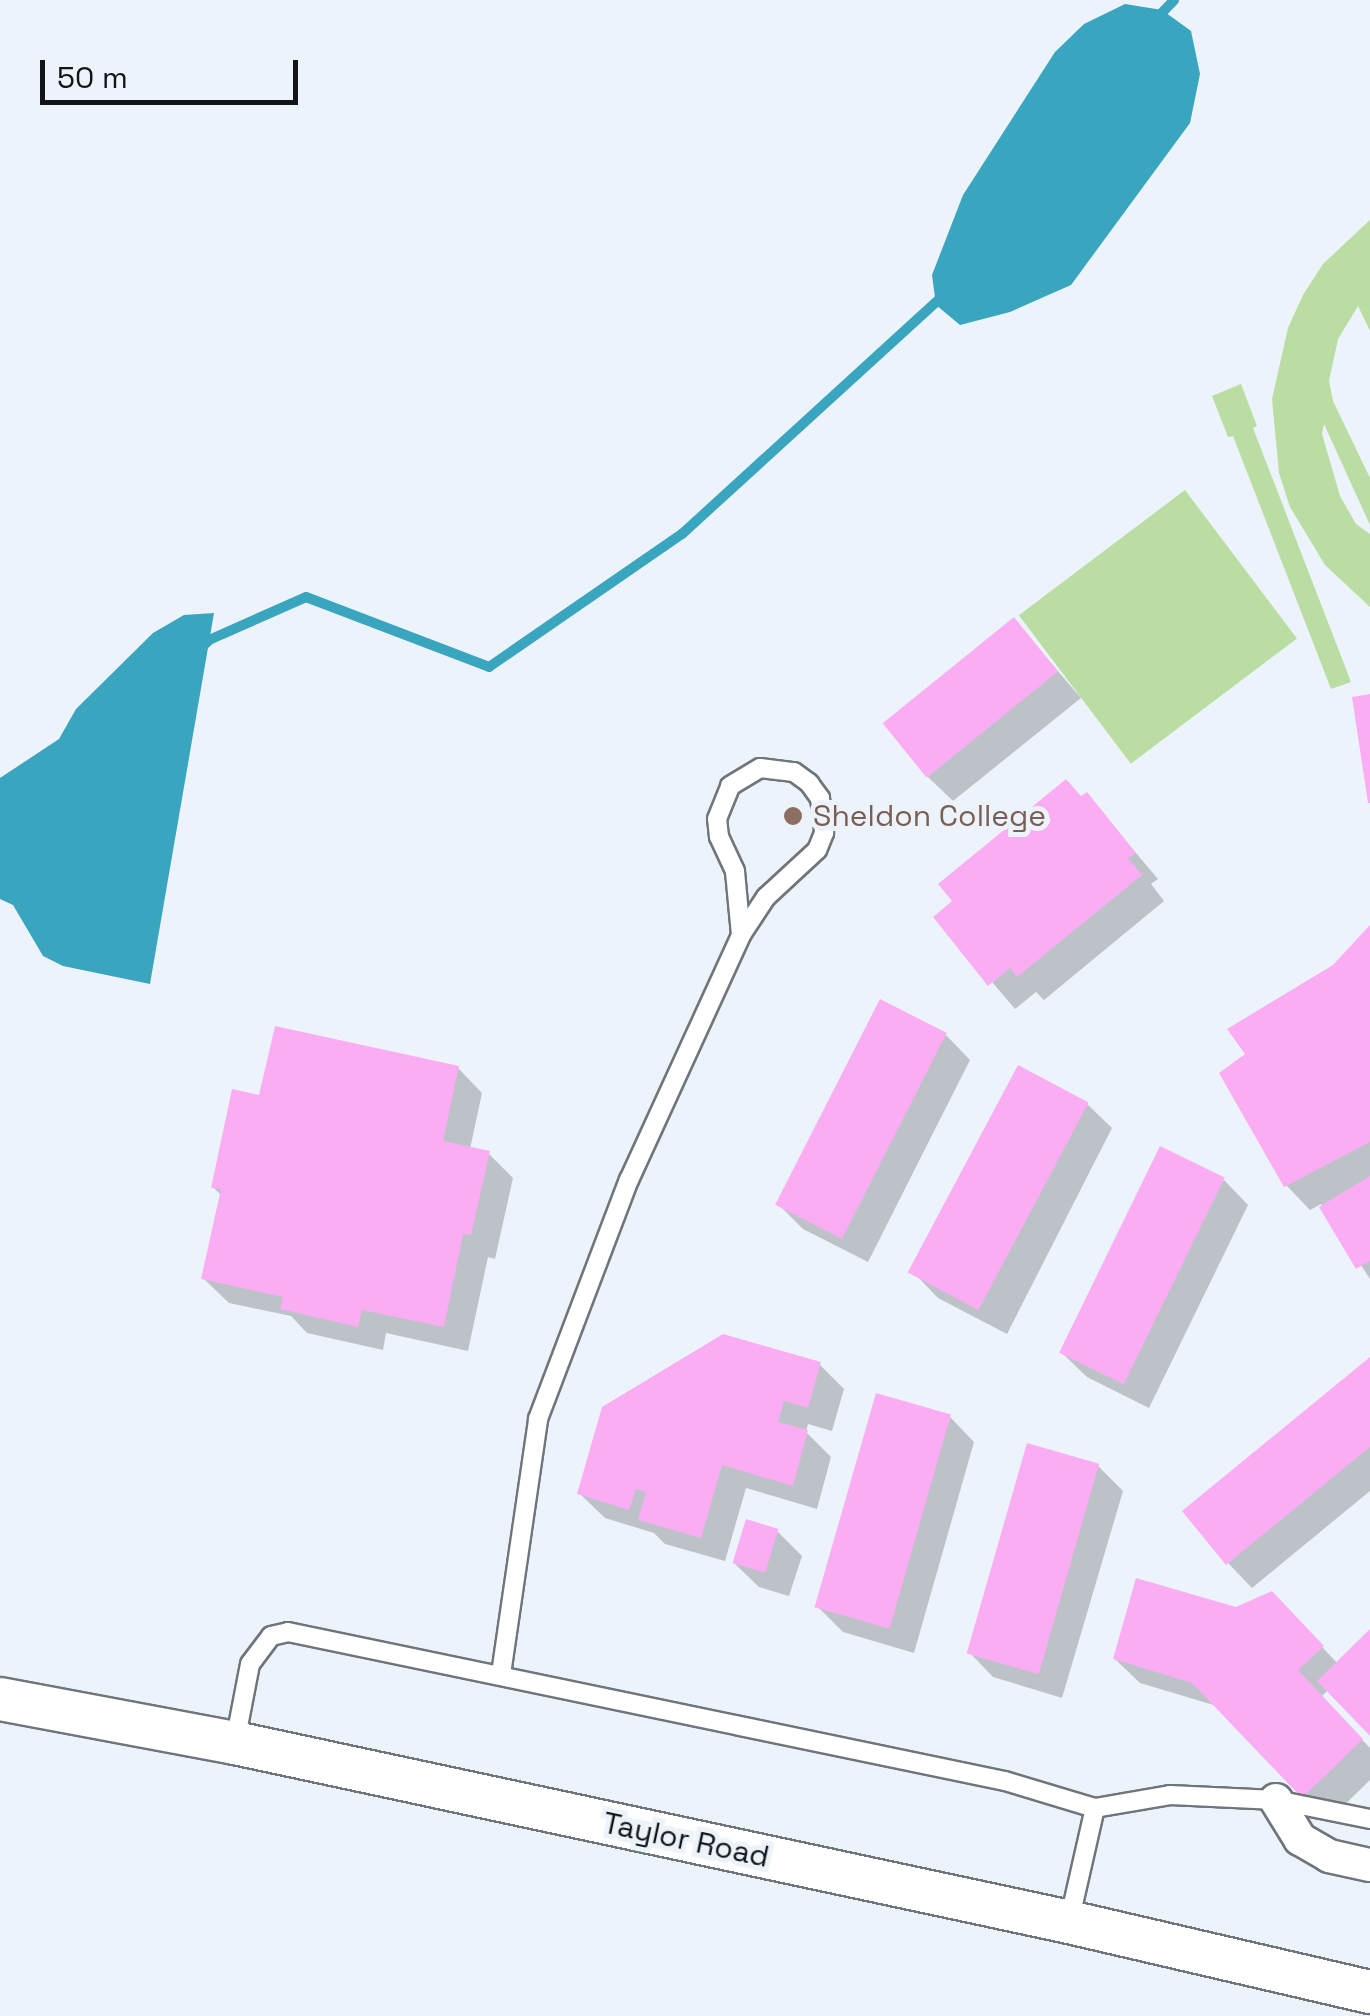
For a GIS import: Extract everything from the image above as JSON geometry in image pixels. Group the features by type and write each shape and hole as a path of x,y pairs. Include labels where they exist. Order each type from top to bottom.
{"street":[{"name":"Taylor Road","path":"0,1699 235,1743 1069,1922 1370,1992"},
{"path":"1276,1800 1300,1839 1329,1856 1370,1865"}],"lane":[{"path":"501,1674 538,1419 629,1180 741,936 766,898 817,850 824,833 820,798 794,772 760,768 730,786 717,819 720,836 736,871 741,936"},
{"path":"235,1743 250,1664 272,1636 288,1632 1005,1782 1095,1808 1170,1794 1276,1800 1370,1818"},
{"path":"1069,1922 1095,1808"}],"green space":[{"path":"1370,220 1370,331 1358,306 1338,339 1329,381 1333,401 1370,478 1370,525 1324,424 1322,434 1340,496 1356,524 1370,534 1370,607 1325,565 1290,507 1279,473 1272,399 1288,328 1303,295 1323,264"},
{"path":"1241,384 1257,426 1253,428 1351,682 1331,689 1233,436 1228,437 1212,396"},
{"path":"1185,490 1297,639 1131,764 1019,615"}],"water":[{"path":"1125,4 1162,10 1191,31 1200,74 1190,123 1071,285 1010,312 960,325 936,305 932,275 963,195 1055,52 1084,24"},
{"path":"214,613 150,984 63,966 43,956 13,905 0,899 0,778 59,739 76,709 153,633 184,615"}],"building":[{"path":"1014,617 1058,671 927,778 883,723"},
{"path":"1370,694 1370,803 1368,803 1352,697"},
{"path":"1066,779 1081,796 1087,792 1136,853 1128,858 1142,875 1017,977 1010,968 988,986 933,917 952,901 938,884"},
{"path":"1370,925 1370,1142 1284,1187 1219,1073 1245,1054 1227,1029 1333,965"},
{"path":"880,999 947,1033 842,1239 775,1205"},
{"path":"275,1026 459,1066 443,1141 490,1151 471,1235 463,1234 444,1327 362,1310 358,1327 280,1309 283,1297 201,1279 221,1189 211,1188 232,1089 259,1095"},
{"path":"1018,1065 1089,1103 978,1310 908,1272"},
{"path":"1160,1146 1225,1178 1124,1384 1059,1353"},
{"path":"1370,1176 1370,1261 1356,1269 1319,1207"},
{"path":"723,1334 821,1362 808,1408 784,1401 778,1422 808,1430 793,1486 722,1465 701,1538 638,1520 646,1492 636,1489 629,1510 577,1494 602,1407"},
{"path":"1370,1357 1370,1447 1226,1565 1182,1511"},
{"path":"876,1393 951,1414 890,1629 815,1607"},
{"path":"1027,1443 1099,1464 1039,1674 967,1654"},
{"path":"746,1519 779,1529 765,1573 733,1563"},
{"path":"1136,1578 1236,1607 1272,1591 1324,1646 1298,1670 1363,1739 1302,1798 1192,1683 1113,1659"},
{"path":"1370,1629 1370,1736 1317,1681"}],"waterway":[{"path":"1154,21 1174,0"},
{"path":"199,650 209,640 306,597 489,667 682,534 943,296"}],"place":[{"name":"Sheldon College","path":"793,816"}]}
